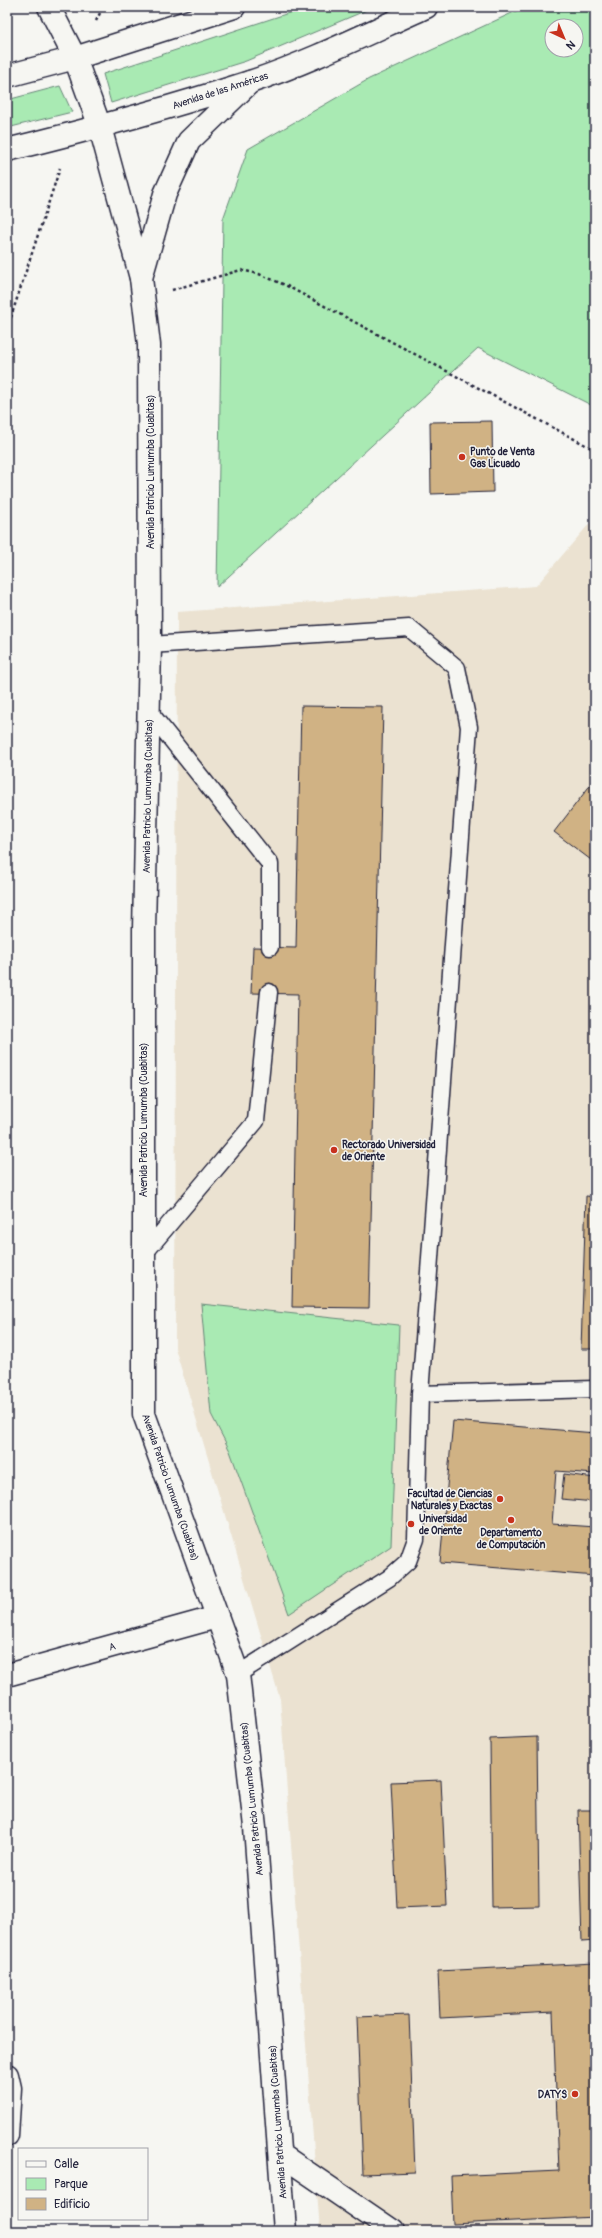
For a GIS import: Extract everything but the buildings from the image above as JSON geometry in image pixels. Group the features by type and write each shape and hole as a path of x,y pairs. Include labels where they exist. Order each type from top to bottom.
{"main road":[{"name":"Avenida Patricio Lumumba (Cuabitas)","path":"49,7 75,58 100,127 143,288 150,345 150,645 144,938 144,1414 238,1674 255,1827 285,2231"},
{"path":"7,76 75,58 234,7"},
{"name":"Avenida de las Américas","path":"7,150 100,127 250,82 308,60 426,7"},
{"path":"143,288 165,194 189,141 250,82"},
{"name":"A","path":"7,1676 217,1616"},
{"path":"7,2075 10,2088 7,2135"},
{"path":"280,2154 393,2231"}],"lane":[{"path":"150,645 409,628 457,668 469,728 420,1394 416,1539 408,1561 389,1578 238,1674"},
{"path":"148,710 270,864 270,947"},
{"path":"143,1255 256,1122 269,992"},
{"path":"420,1394 595,1389"}],"path":[{"path":"7,329 70,135"},
{"path":"143,288 241,270 260,274 285,285 595,450"}],"shaded area":[{"name":"Universidad de Oriente","path":"595,517 595,2231 320,2231 280,1699 175,1348 177,612 536,586"}],"green space":[{"path":"307,7 374,7 246,61 111,103 103,74"},
{"path":"525,7 595,7 595,407 478,348 217,587 223,219 248,149 369,79"},
{"path":"60,86 72,112 7,128 7,100"},
{"path":"201,1304 399,1325 391,1546 289,1614 230,1451 211,1414"}],"place":[{"name":"Punto de Venta Gas Licuado","path":"462,457"},
{"name":"Rectorado Universidad de Oriente","path":"334,1150"},
{"name":"Facultad de Ciencias Naturales y Exactas","path":"500,1499"},
{"name":"Departamento de Computación","path":"511,1520"},
{"name":"Universidad de Oriente","path":"411,1524"},
{"name":"DATYS","path":"575,2094"}]}
